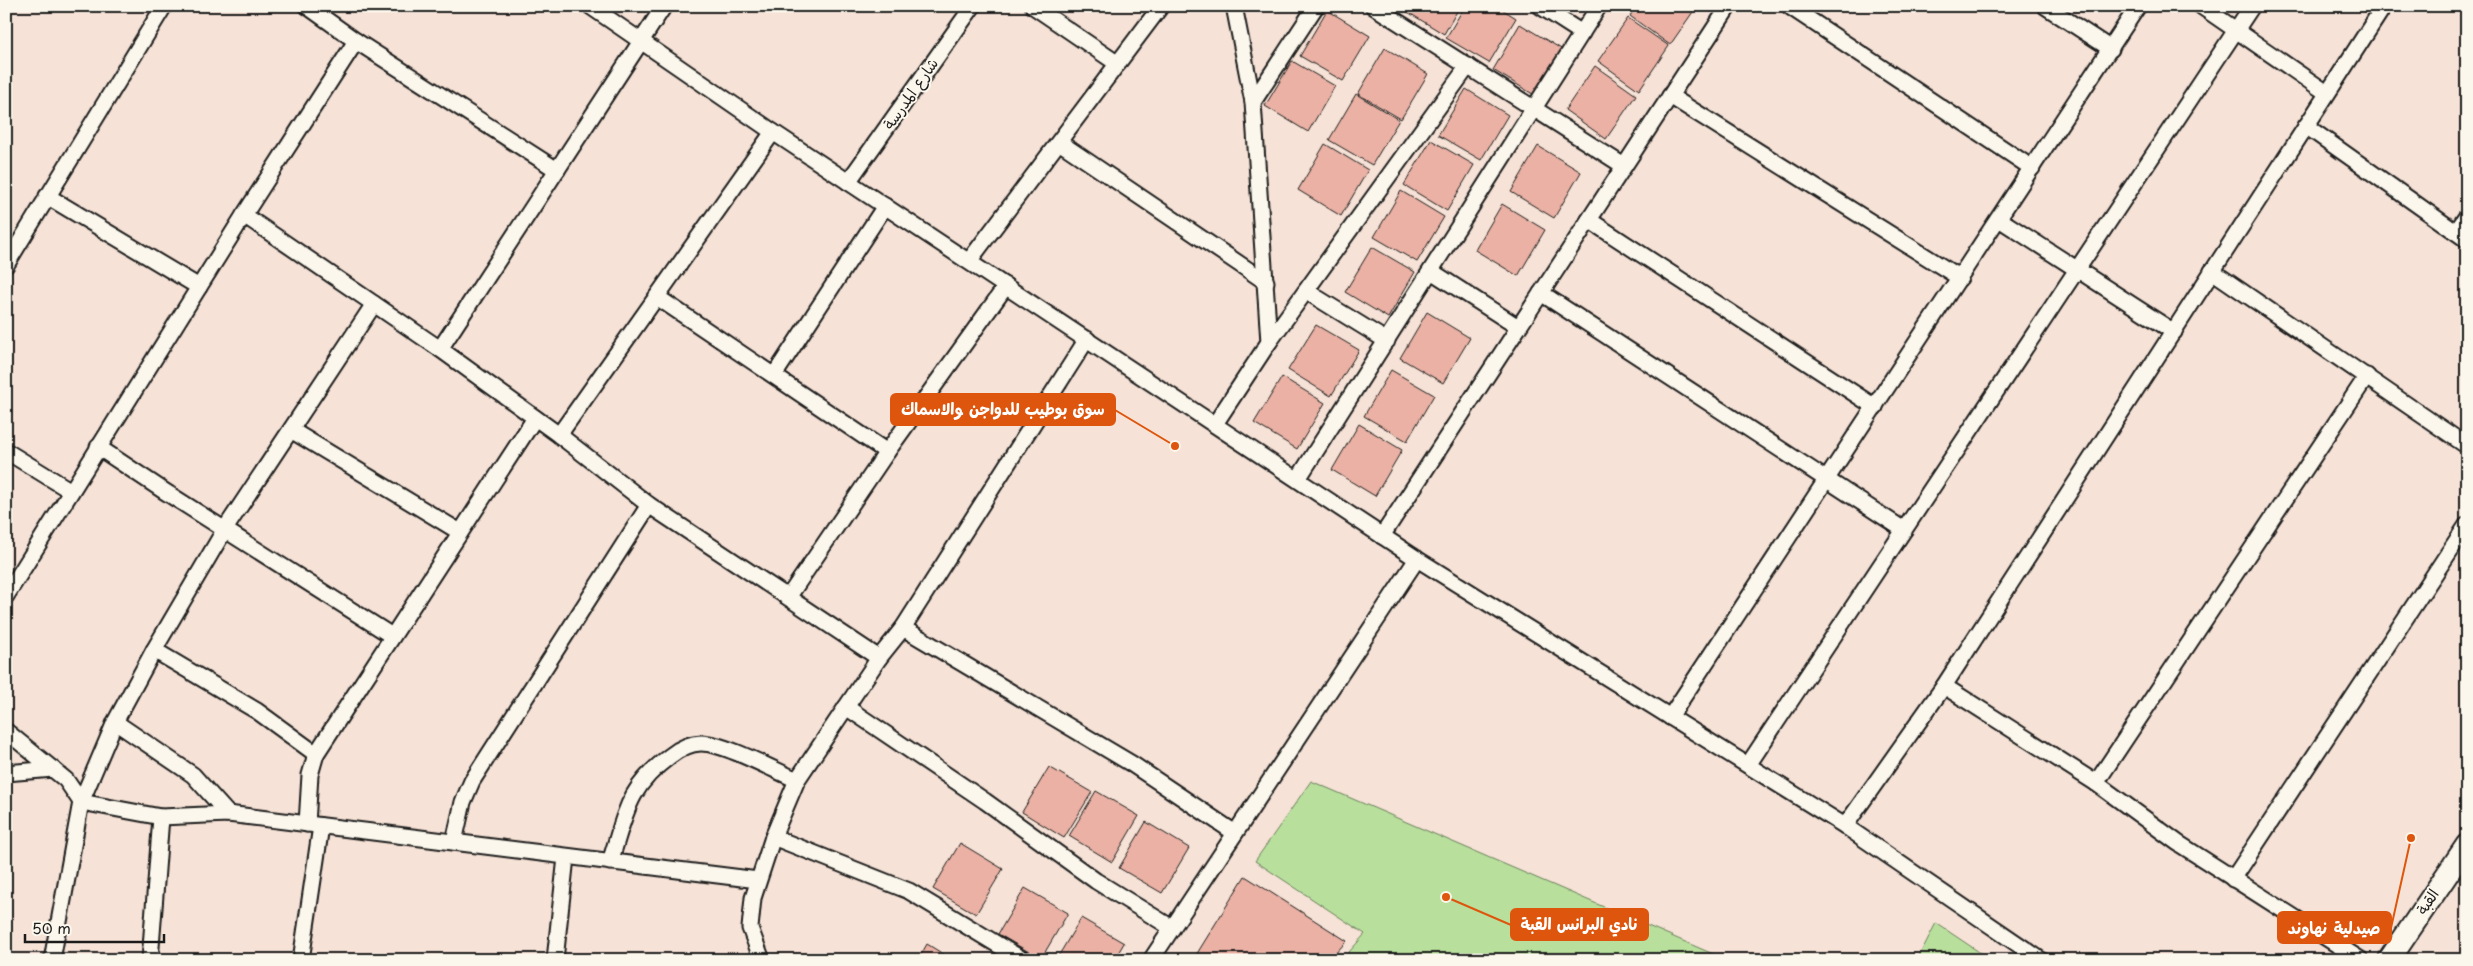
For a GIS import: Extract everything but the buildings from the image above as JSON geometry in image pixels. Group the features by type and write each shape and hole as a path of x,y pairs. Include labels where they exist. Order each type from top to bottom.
{"main road":[{"name":"القبة","path":"2389,960 2467,845"}],"street":[{"path":"6,265 164,6"},
{"path":"307,6 356,41 557,170"},
{"path":"590,6 773,132 1382,536 1845,826 2041,960"},
{"path":"440,349 664,6"},
{"name":"شارع المدرسة","path":"848,182 973,6"},
{"path":"1033,6 1118,64"},
{"path":"969,261 1161,6"},
{"path":"1234,6 1253,102 1270,342"},
{"path":"1253,102 1316,6"},
{"path":"1374,6 1624,166"},
{"path":"1540,6 1582,33"},
{"path":"1298,480 1599,6"},
{"path":"1382,536 1729,6"},
{"path":"1789,6 2032,168"},
{"path":"2045,6 2111,49"},
{"path":"1670,716 2138,6"},
{"path":"2201,6 2327,93"},
{"path":"1748,765 2252,6"},
{"path":"1845,826 1944,686 2384,6"},
{"path":"6,596 98,446 356,41"},
{"path":"1215,424 1306,291 1468,66"},
{"path":"1670,96 1960,278"},
{"path":"2306,126 2461,236 2467,216"},
{"path":"559,435 773,132"},
{"path":"1059,142 1266,282"},
{"path":"48,196 199,287"},
{"path":"775,374 885,206"},
{"path":"244,215 440,349 559,435 649,505 789,596 879,658"},
{"path":"1999,219 2174,332"},
{"path":"1589,220 1875,407"},
{"path":"1432,271 1518,327"},
{"path":"2212,271 2467,446"},
{"path":"789,596 887,452 1006,286"},
{"path":"1306,291 1387,341"},
{"path":"1541,293 1904,530"},
{"path":"657,297 775,374 887,452"},
{"path":"52,960 81,802 115,722 154,650 226,529 374,304"},
{"path":"762,960 750,928 753,898 773,837 797,780 879,658 903,628 1087,339"},
{"path":"2096,782 2367,376"},
{"path":"302,960 314,825 310,775 316,754 535,418"},
{"path":"291,430 460,532"},
{"path":"98,446 392,636"},
{"path":"6,451 71,491"},
{"path":"454,842 463,802 472,781 649,505"},
{"path":"2233,879 2467,525"},
{"path":"1151,960 1417,559"},
{"path":"903,628 1132,764 1235,833"},
{"path":"154,650 257,711 316,754"},
{"path":"1944,686 2096,782 2178,843 2361,960"},
{"path":"846,708 985,801 1096,881 1172,928"},
{"path":"115,722 193,775 228,814"},
{"path":"6,730 66,780 81,802 161,817 228,814 758,880"},
{"path":"610,862 632,794 650,770 681,748 701,743 724,749 797,780"},
{"path":"6,773 53,769"},
{"path":"150,960 161,817"},
{"path":"773,837 909,891 1023,960"},
{"path":"555,960 566,857"}],"green space":[{"path":"1311,781 1727,960 1342,960 1365,934 1255,861"},
{"path":"1936,923 1991,960 1917,960"}],"place":[{"name":"سوق بوطيب للدواجن والاسماك","path":"1175,446"},
{"name":"صيدلية نهاوند","path":"2411,838"},
{"name":"نادي البرانس القبة","path":"1446,897"}]}
